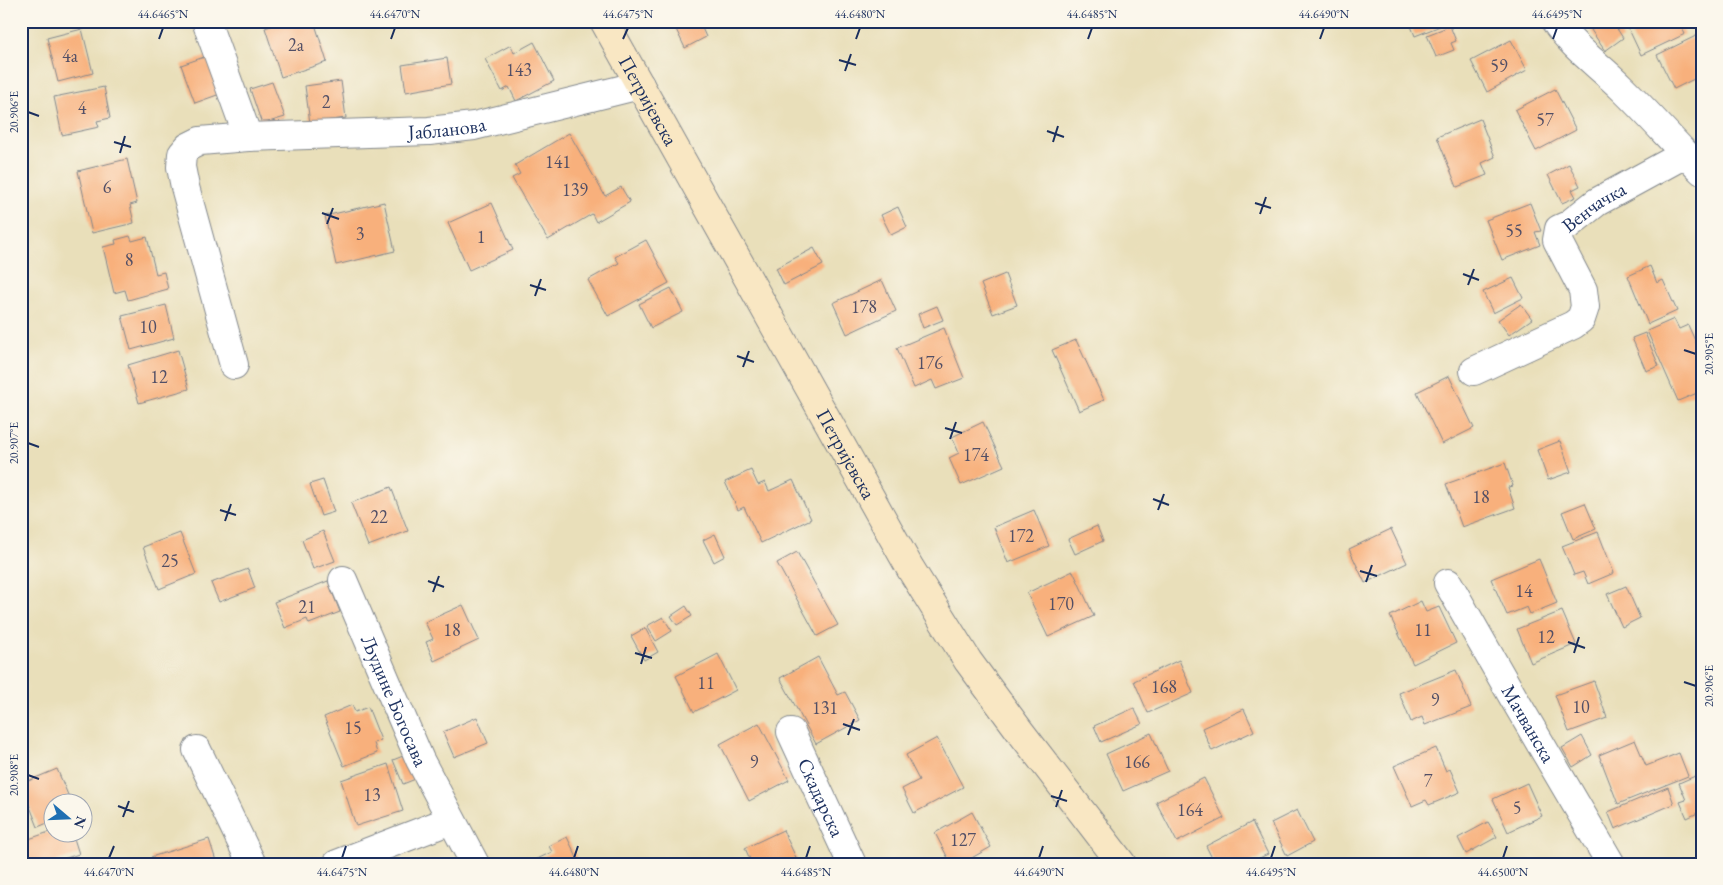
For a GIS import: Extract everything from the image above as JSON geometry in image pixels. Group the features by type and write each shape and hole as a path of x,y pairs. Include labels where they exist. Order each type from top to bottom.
{"main road":[{"name":"Петријевска","path":"604,21 910,568 968,661 1018,730 1122,864"}],"street":[{"path":"206,21 248,137"},
{"name":"Венчачка","path":"1474,371 1573,325 1581,319 1585,307 1583,290 1557,240 1559,229 1568,225 1597,202 1693,162 1620,86 1578,48 1555,21"},
{"name":"Јабланова","path":"234,365 184,187 181,167 182,154 188,147 200,141 248,137 429,131 474,126 640,85"},
{"name":"Људине Богосава","path":"343,580 420,760 475,864"},
{"name":"Мачванска","path":"1448,583 1611,864"},
{"name":"Скадарска","path":"791,732 852,864"},
{"path":"196,750 252,864"},
{"path":"337,864 451,820"}],"building":[{"path":"286,21 314,21 327,62 281,77 265,28"},
{"path":"672,21 699,21 706,37 685,48"},
{"path":"1409,21 1453,21 1415,36"},
{"path":"1604,21 1612,21 1623,38 1605,51 1591,30"},
{"path":"1625,21 1678,21 1685,34 1641,55"},
{"path":"1450,26 1456,41 1451,43 1454,50 1436,57 1427,35"},
{"path":"82,29 93,73 58,82 47,38"},
{"path":"1702,33 1702,75 1674,89 1657,55"},
{"path":"1511,40 1527,70 1487,92 1471,61"},
{"path":"534,42 554,81 516,101 509,87 502,91 485,59 511,45 514,53"},
{"path":"207,56 220,94 195,103 181,65"},
{"path":"447,58 451,84 406,92 402,65"},
{"path":"341,81 346,118 310,123 305,86"},
{"path":"272,82 285,117 262,124 250,89"},
{"path":"104,87 110,118 97,121 99,127 62,135 54,97"},
{"path":"1555,89 1576,130 1536,151 1515,110"},
{"path":"1480,119 1495,157 1482,163 1487,175 1457,187 1437,137"},
{"path":"569,133 605,196 621,187 630,202 596,222 592,214 548,240 512,178 520,174 515,165"},
{"path":"127,159 137,203 130,205 134,223 92,233 78,171"},
{"path":"1569,164 1580,186 1572,190 1576,197 1562,203 1548,175"},
{"path":"384,202 395,251 336,265 325,216"},
{"path":"492,203 513,250 469,270 448,223"},
{"path":"1530,203 1541,231 1535,232 1540,245 1502,260 1486,220"},
{"path":"898,207 907,227 891,235 881,215"},
{"path":"130,236 132,241 147,237 156,274 164,272 168,289 128,300 125,290 114,293 103,247 116,244 115,240"},
{"path":"646,240 669,283 608,316 588,280 619,263 615,257"},
{"path":"814,248 823,265 784,285 776,268"},
{"path":"1650,266 1657,283 1663,280 1677,311 1648,324 1628,276"},
{"path":"1005,274 1017,305 993,314 981,284"},
{"path":"1513,278 1523,298 1493,313 1483,292"},
{"path":"882,280 896,311 847,334 833,303"},
{"path":"671,288 683,312 651,328 639,304"},
{"path":"1521,304 1532,319 1509,335 1498,320"},
{"path":"166,305 174,338 131,350 122,316"},
{"path":"937,306 943,320 923,328 918,314"},
{"path":"1674,319 1679,329 1688,325 1702,356 1702,391 1678,401 1647,331"},
{"path":"944,328 964,378 936,389 932,380 914,388 897,348"},
{"path":"1645,333 1659,366 1646,371 1632,338"},
{"path":"1076,340 1104,400 1079,411 1052,350"},
{"path":"178,350 189,389 139,403 128,365"},
{"path":"1449,376 1474,428 1442,444 1417,392"},
{"path":"983,422 1004,466 961,485 949,458 959,453 952,437"},
{"path":"1560,441 1571,472 1548,480 1537,450"},
{"path":"1505,463 1513,486 1508,487 1515,508 1462,527 1446,484"},
{"path":"751,470 758,485 765,482 769,491 793,480 811,519 761,543 744,507 738,510 725,482"},
{"path":"323,480 334,512 321,516 310,484"},
{"path":"391,487 408,531 368,546 351,503"},
{"path":"1585,503 1596,529 1573,539 1562,512"},
{"path":"1034,510 1049,546 1008,563 994,527"},
{"path":"1097,526 1103,541 1075,554 1068,539"},
{"path":"1391,529 1407,563 1365,583 1349,549"},
{"path":"323,531 335,561 313,569 302,540"},
{"path":"1598,532 1614,573 1588,584 1583,572 1574,575 1562,546"},
{"path":"180,533 196,574 159,589 143,547"},
{"path":"715,534 725,556 714,562 703,540"},
{"path":"797,552 838,625 817,636 777,563"},
{"path":"1539,559 1557,603 1530,614 1527,607 1507,615 1491,579"},
{"path":"248,569 255,588 219,602 211,583"},
{"path":"1073,571 1094,616 1048,637 1027,593"},
{"path":"328,581 340,612 309,624 307,619 285,628 274,602"},
{"path":"1626,586 1640,618 1622,627 1607,594"},
{"path":"1421,601 1426,612 1439,607 1456,643 1413,664 1390,616"},
{"path":"463,605 479,640 434,661 426,642 433,639 425,622"},
{"path":"686,606 692,616 677,625 671,616"},
{"path":"1562,611 1576,644 1531,663 1517,629"},
{"path":"663,617 672,631 656,641 647,626"},
{"path":"645,628 658,652 644,660 631,636"},
{"path":"718,654 736,690 694,712 676,676"},
{"path":"818,657 838,695 845,692 860,720 816,744 780,678"},
{"path":"1179,660 1193,693 1148,713 1134,681"},
{"path":"1456,670 1471,707 1425,725 1422,717 1411,722 1399,693"},
{"path":"1594,681 1607,718 1569,732 1555,695"},
{"path":"352,705 355,712 368,707 381,740 374,743 377,753 344,766 324,717"},
{"path":"1134,708 1142,724 1101,742 1094,726"},
{"path":"1244,709 1254,731 1212,751 1202,728"},
{"path":"477,717 488,743 454,757 443,732"},
{"path":"759,723 789,780 749,801 720,744"},
{"path":"1151,733 1168,771 1123,791 1106,754"},
{"path":"1582,736 1592,755 1573,767 1562,748"},
{"path":"937,738 963,787 914,813 902,789 919,780 906,755"},
{"path":"1635,740 1646,766 1679,753 1688,776 1618,804 1599,755"},
{"path":"1436,748 1446,771 1450,769 1460,792 1429,805 1426,800 1412,806 1394,766"},
{"path":"408,754 418,778 403,784 393,760"},
{"path":"388,764 403,811 356,826 341,780"},
{"path":"57,769 67,792 42,792 42,825 38,827 21,784"},
{"path":"1702,773 1702,811 1687,818 1680,802 1686,800 1679,783"},
{"path":"1204,778 1224,818 1177,842 1156,802"},
{"path":"1527,783 1542,816 1508,832 1493,799"},
{"path":"1668,787 1674,804 1615,829 1608,812"},
{"path":"1297,810 1313,842 1287,856 1271,823"},
{"path":"972,812 991,847 961,864 951,864 935,833"},
{"path":"1252,822 1268,854 1247,864 1215,864 1206,846"},
{"path":"1488,822 1497,837 1466,854 1458,838"},
{"path":"783,830 799,864 752,864 745,848"},
{"path":"42,834 42,842 75,842 79,854 54,862 55,864 30,864 23,841"},
{"path":"567,837 580,864 534,864 533,861 552,852 549,846"},
{"path":"209,839 217,864 153,864 151,857"}]}
